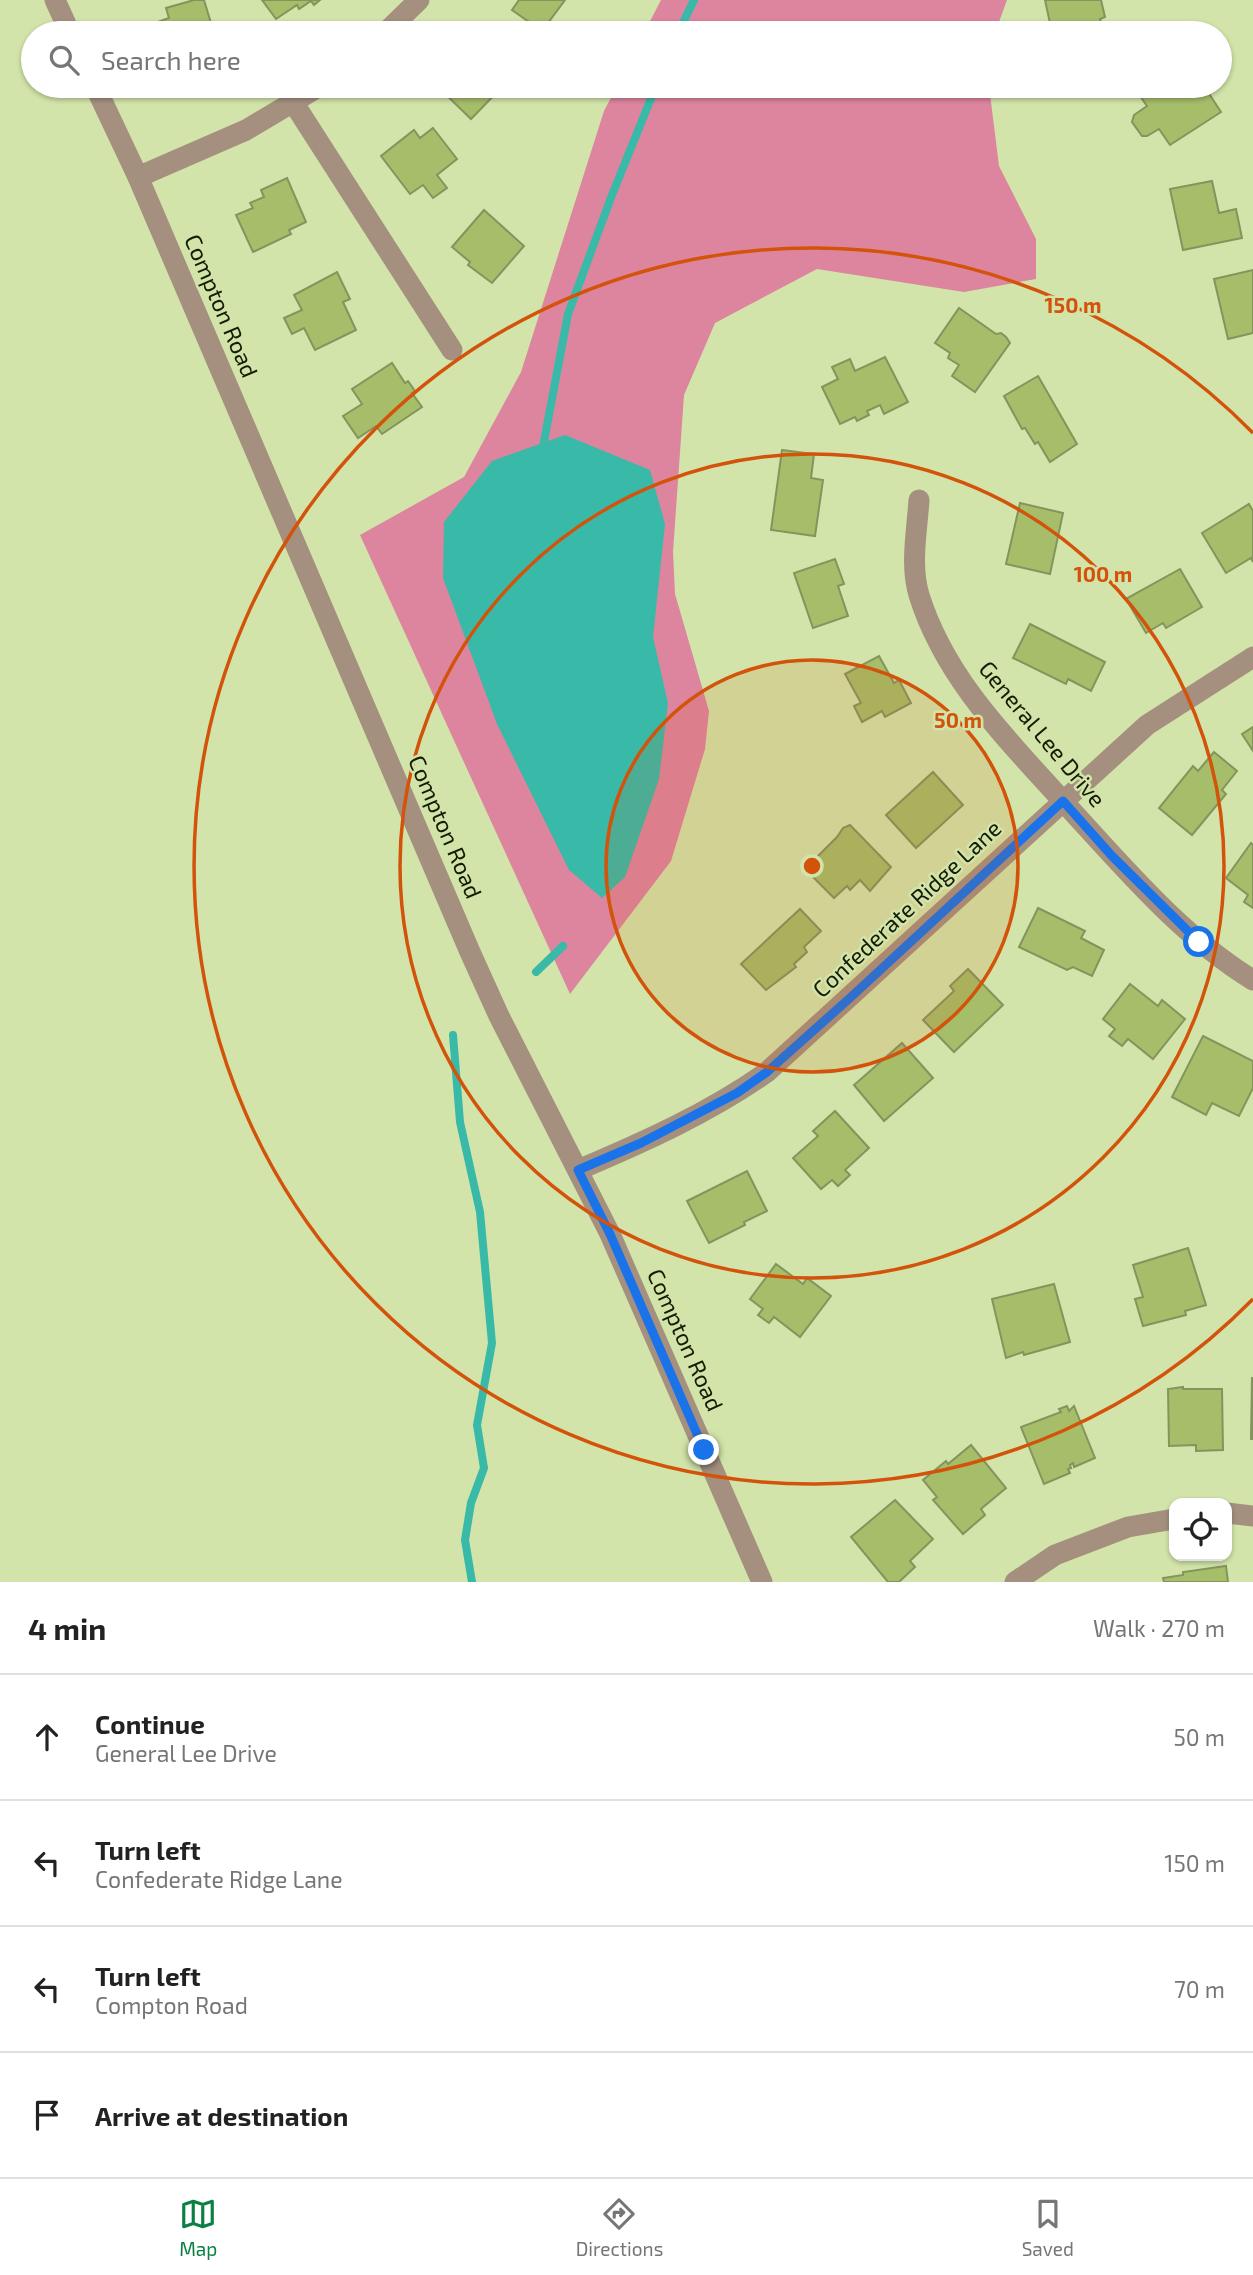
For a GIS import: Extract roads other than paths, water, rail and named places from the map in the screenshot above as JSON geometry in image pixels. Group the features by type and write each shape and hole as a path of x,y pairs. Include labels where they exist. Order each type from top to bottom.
{"street":[{"path":"55,0 65,21"},
{"path":"397,21 419,0"},
{"name":"Compton Road","path":"101,98 138,177 470,952 499,1016 610,1234 762,1582"},
{"path":"138,177 246,130 301,98"},
{"path":"293,103 452,350"},
{"name":"General Lee Drive","path":"919,500 914,572 919,596 937,638 977,704 1018,754 1112,856 1199,942 1253,980"},
{"name":"Confederate Ridge Lane","path":"578,1170 641,1143 737,1093 767,1072 1147,725 1253,657"},
{"path":"1232,1514 1253,1517"},
{"path":"1015,1582 1055,1555 1128,1527 1169,1520"}],"water":[{"path":"565,435 650,470 665,524 653,637 668,703 659,779 625,877 602,898 569,870 497,724 443,578 444,522 492,461"}],"waterway":[{"path":"684,21 694,0"},
{"path":"542,452 568,314 651,98"},
{"path":"536,972 563,946"},
{"path":"453,1035 460,1122 480,1212 492,1343 477,1425 484,1468 471,1503 465,1540 472,1582"}]}
